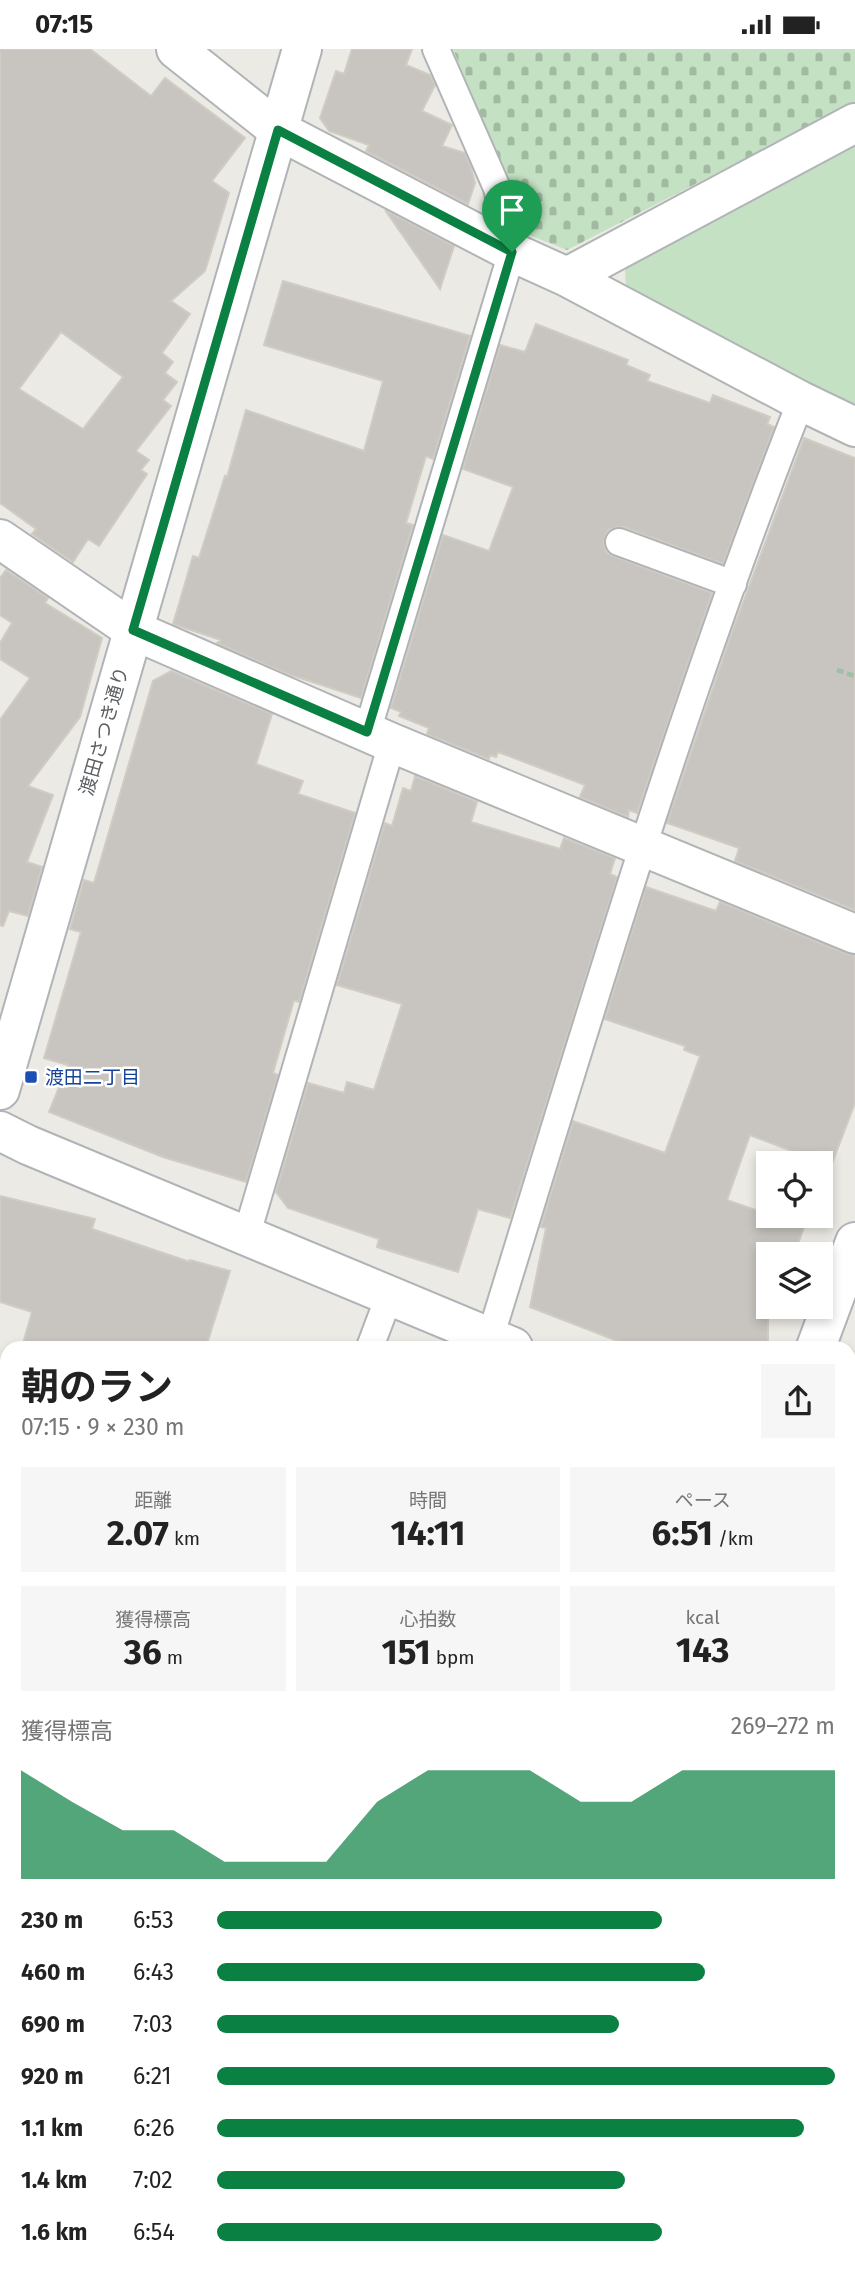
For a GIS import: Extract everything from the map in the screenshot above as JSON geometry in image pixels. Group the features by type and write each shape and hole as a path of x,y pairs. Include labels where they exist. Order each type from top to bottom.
{"street":[{"path":"176,49 278,130 855,427"},
{"name":"渡田さつき通り","path":"0,1090 302,49"},
{"path":"567,277 855,124"},
{"path":"0,539 133,630 380,738 855,934"},
{"path":"0,1132 497,1341"},
{"path":"818,1341 855,1242"}],"lane":[{"path":"246,1237 512,252 497,188 436,49"},
{"path":"503,1341 642,846 733,584 801,401"},
{"path":"619,542 733,584"},
{"path":"372,1341 390,1294"}],"path":[{"path":"837,670 855,676"}],"green space":[{"path":"453,49 855,49 855,102 567,250 529,235"},
{"path":"855,144 855,406 626,289 625,267"}],"building":[{"path":"0,49 90,49 151,96 165,78 245,138 212,181 229,193 205,271 171,301 190,314 162,353 173,362 165,373 177,382 163,400 171,406 136,451 149,460 141,470 147,474 99,546 88,539 73,562 32,534 36,529 0,503","holes":["61,332 123,377 83,429 19,389"]},
{"path":"352,49 412,49 406,65 430,75 435,85 422,111 452,125 442,146 465,153 471,168 475,183 468,204 366,151 369,145 329,131 320,118 336,71 344,74"},
{"path":"385,210 454,246 440,289"},
{"path":"283,281 470,336 433,459 426,456 406,523 413,525 361,698 285,673 217,643 221,640 173,624 193,556 199,558 225,476 227,477 246,410 364,451 383,381 264,345"},
{"path":"536,324 628,360 626,365 650,375 647,381 710,403 713,395 770,417 767,424 774,427 723,564 624,527 608,530 605,536 607,553 712,593 637,813 629,810 628,817 580,797 585,785 498,752 496,757 490,755 489,759 427,734 429,728 399,716 401,712 391,708 443,535 489,551 513,487 463,469 500,345 525,352"},
{"path":"804,438 855,458 855,910 735,861 739,848 667,823 730,638"},
{"path":"6,570 48,598 45,603 102,638 80,717 28,786 53,795 27,862 42,867 28,916 9,911 3,926 0,925 0,720 30,678 0,659 0,643 12,623 0,615 0,578"},
{"path":"171,671 272,714 256,764 303,781 298,794 355,813 299,1002 294,1000 273,1073 278,1075 246,1182 163,1157 49,1112 68,1065 44,1058 81,932 70,929 84,880 94,883 153,681"},
{"path":"415,776 477,802 471,822 560,849 564,838 615,858 610,874 617,877 510,1218 478,1209 458,1272 377,1247 379,1239 288,1208 276,1192 308,1083 344,1093 347,1082 374,1090 402,1004 337,985 385,823 392,826 403,788 411,791"},
{"path":"646,887 716,911 720,902 855,955 855,1103 833,1161 833,1151 792,1151 750,1135 727,1200 756,1210 756,1228 804,1228 799,1242 756,1242 756,1319 768,1319 768,1341 618,1341 530,1307 546,1228 541,1227 573,1121 665,1153 700,1056 684,1050 685,1046 605,1019"},
{"path":"0,1196 95,1219 92,1229 190,1262 230,1271 208,1341 24,1341 32,1312 0,1302"}],"place":[{"name":"渡田二丁目","path":"31,1077"}],"route":[{"path":"278,130 512,252 367,732 133,630 278,130"}]}
